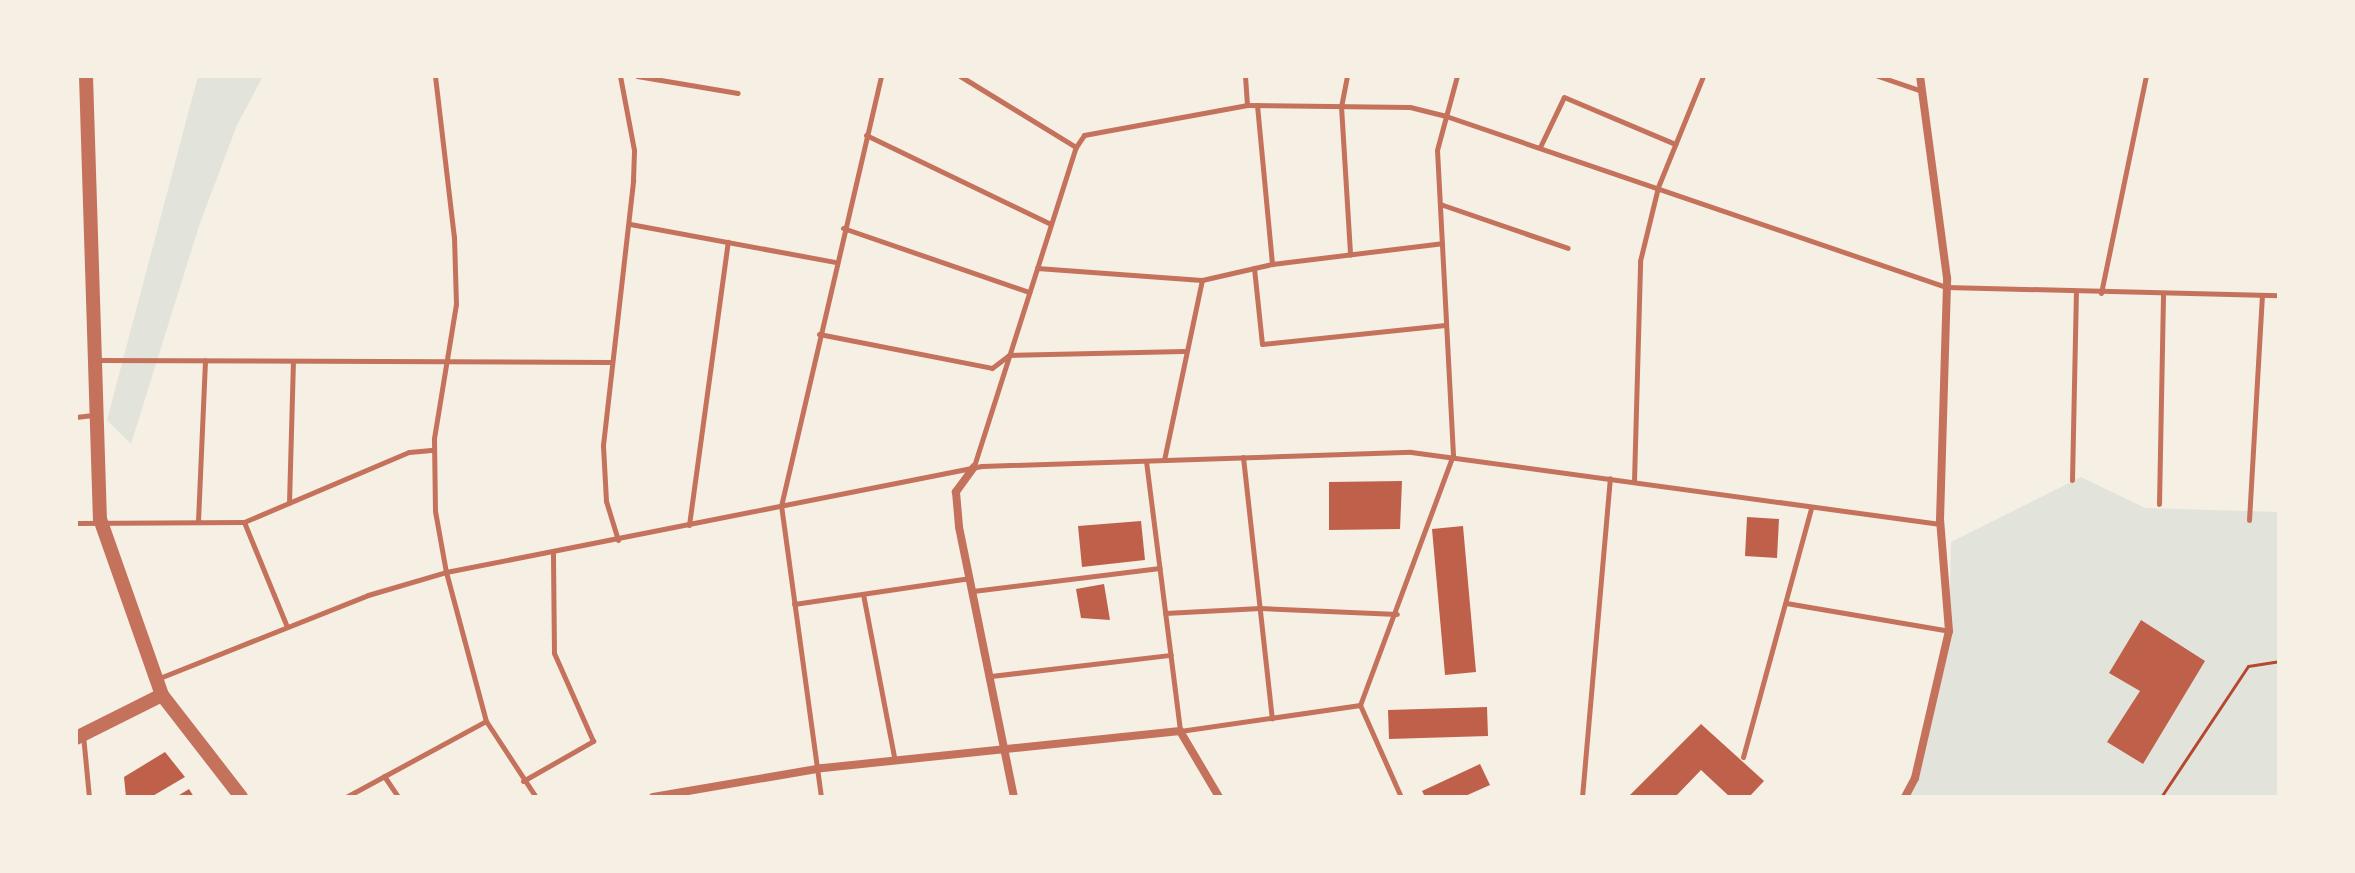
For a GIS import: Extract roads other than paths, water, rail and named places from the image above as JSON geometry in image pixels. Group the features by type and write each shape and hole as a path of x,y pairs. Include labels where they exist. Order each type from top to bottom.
{"street":[{"path":"86,76 82,161 100,519 162,695 241,797"},
{"path":"1905,797 1915,778 1949,631 1940,524 1946,287 1920,76"},
{"path":"974,467 956,492 1014,797"},
{"path":"80,736 162,695"},
{"path":"653,797 817,770 1180,731 1219,797"}],"lane":[{"path":"435,76 454,237 456,304 434,450 435,511 446,572 486,721 536,797"},
{"path":"618,540 603,477 611,362 630,224 634,150 620,76"},
{"path":"637,76 738,93"},
{"path":"821,797 781,506 835,262 881,76"},
{"path":"960,76 1076,147"},
{"path":"1245,76 1247,105"},
{"path":"1347,76 1341,106 1350,255"},
{"path":"1401,797 1360,705 1397,614 1453,455 1437,150 1443,115 1457,76"},
{"path":"1634,481 1640,261 1658,187 1703,76"},
{"path":"1878,76 1922,91"},
{"path":"2101,293 2146,76"},
{"path":"1540,147 1564,97 1675,144"},
{"path":"974,467 1076,147 1084,135 1247,105 1410,107 1443,115 1946,287 2279,295"},
{"path":"1257,105 1272,264"},
{"path":"866,135 1051,224"},
{"path":"1440,204 1568,248"},
{"path":"630,224 835,262"},
{"path":"843,228 1029,292"},
{"path":"689,525 728,242"},
{"path":"1037,268 1202,280 1272,264 1442,243"},
{"path":"1254,268 1262,344 1445,325"},
{"path":"1164,460 1184,351 1202,280"},
{"path":"2072,480 2076,292"},
{"path":"2159,504 2163,294"},
{"path":"2249,520 2262,295"},
{"path":"819,334 992,368 1009,355 1184,351"},
{"path":"92,359 611,362"},
{"path":"198,521 205,360"},
{"path":"289,503 293,361"},
{"path":"76,417 93,415"},
{"path":"76,523 100,519 244,522 409,452 434,450"},
{"path":"156,679 368,595 446,572 974,467 1243,457 1453,455 1811,509 1940,524"},
{"path":"1243,457 1272,718"},
{"path":"1146,461 1180,731 1360,705"},
{"path":"1582,797 1610,478"},
{"path":"1743,757 1811,509"},
{"path":"244,522 287,627"},
{"path":"523,781 593,741 554,653 553,552"},
{"path":"973,591 1160,568"},
{"path":"794,604 970,578"},
{"path":"863,594 895,761"},
{"path":"1786,603 1949,631"},
{"path":"1165,613 1260,608 1397,614"},
{"path":"991,676 1171,655"},
{"path":"346,797 486,721"},
{"path":"80,736 89,797"},
{"path":"384,776 398,797"}]}
